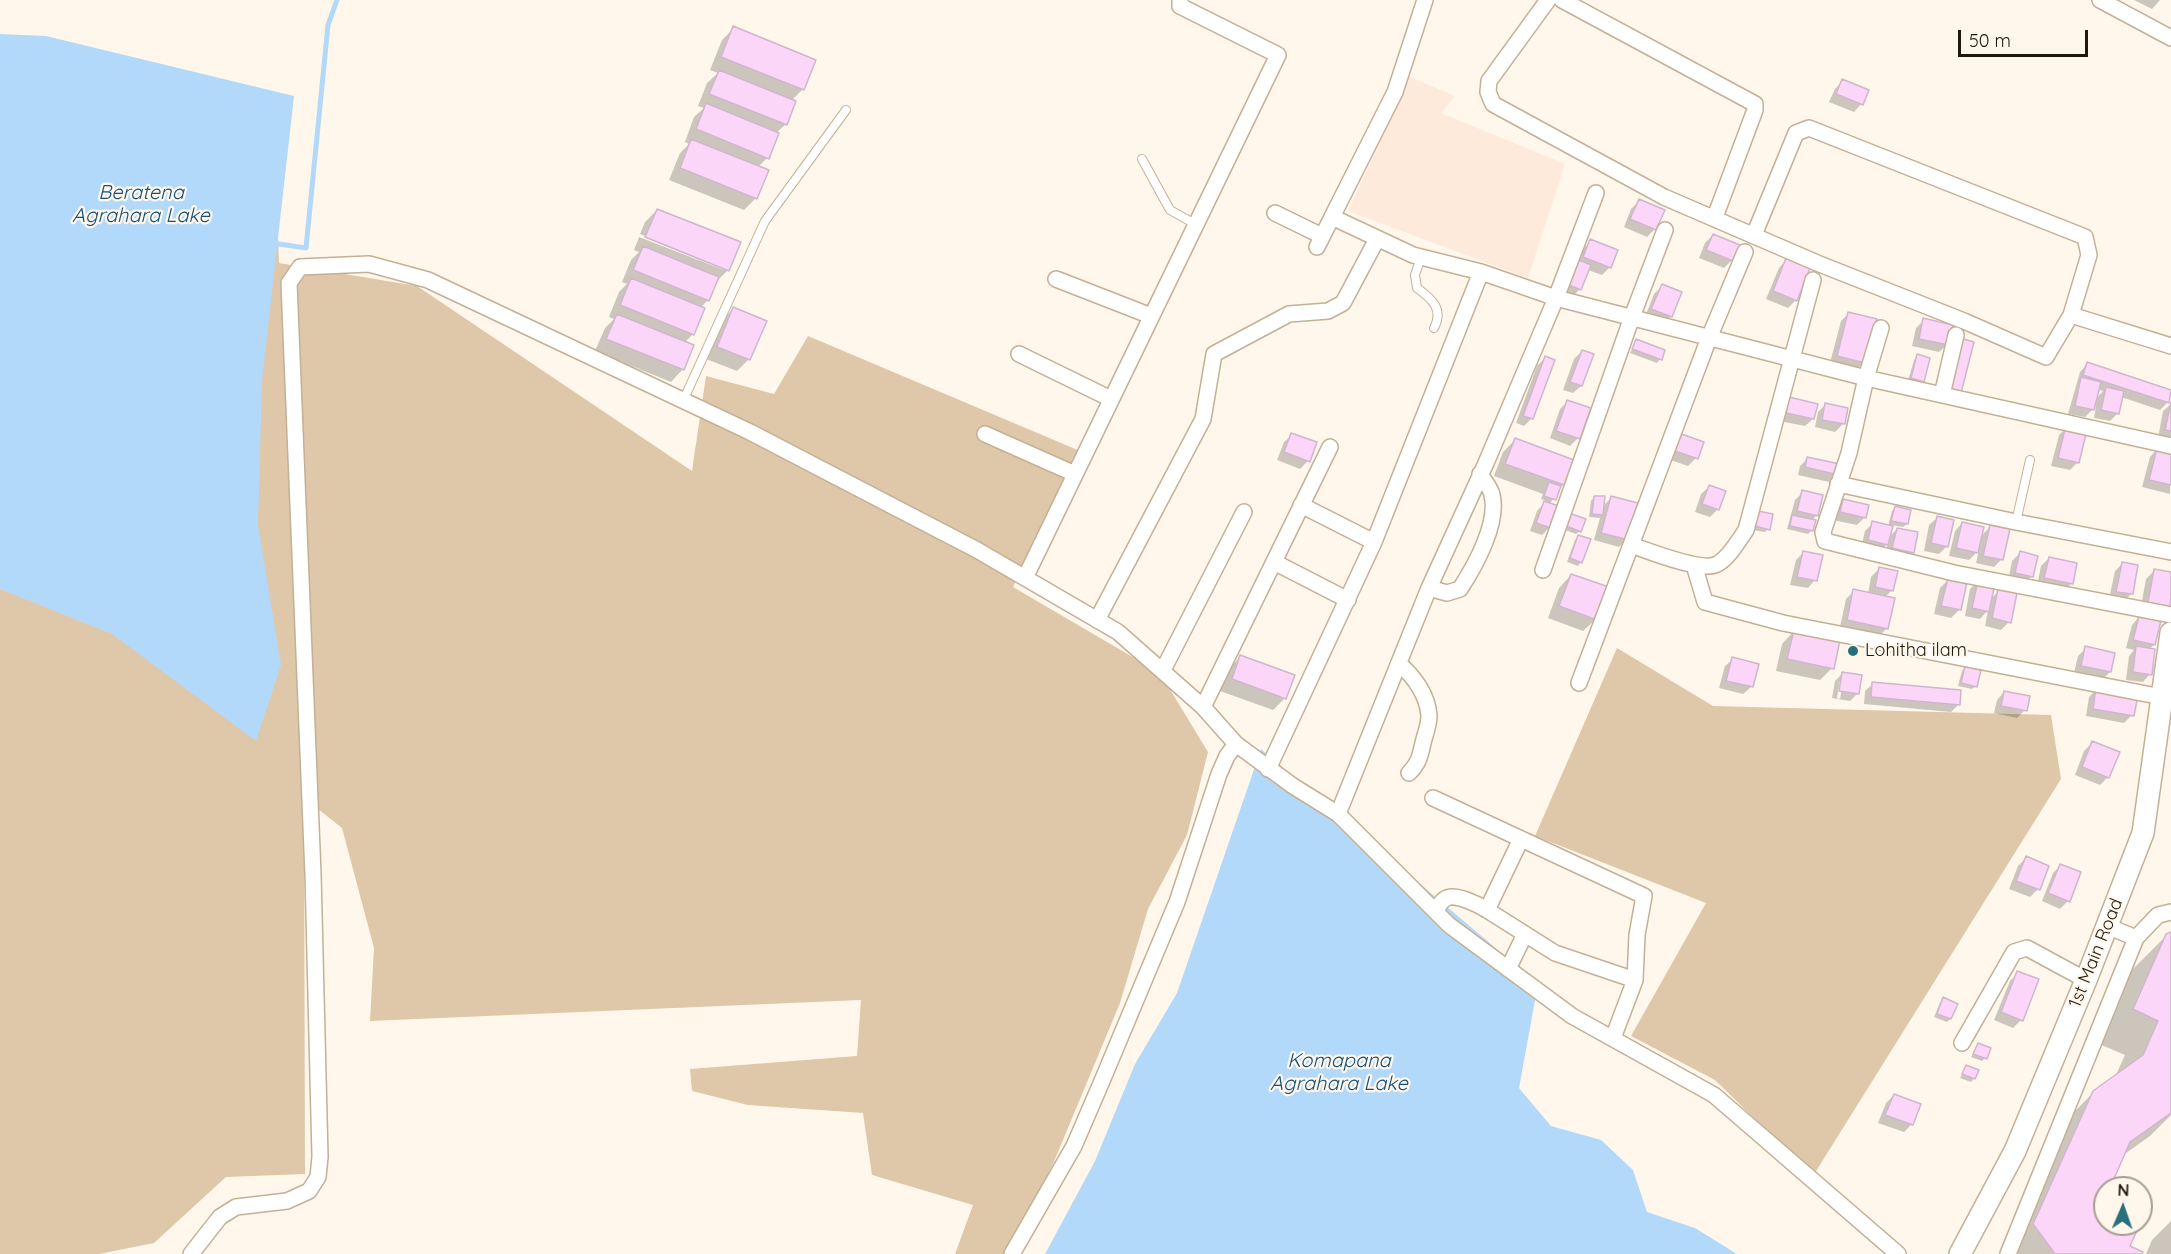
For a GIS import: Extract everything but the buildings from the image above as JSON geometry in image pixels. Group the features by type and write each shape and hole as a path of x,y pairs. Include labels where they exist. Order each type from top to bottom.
{"street":[{"path":"1025,578 1278,55 1180,6 1180,0"},
{"path":"1275,213 1320,242 1395,92 1425,0"},
{"path":"1548,0 1489,81 1488,92 1493,104 1664,197 1715,217 1754,235 2046,357 2071,315 2089,255 2085,237 1809,128 1796,133 1754,235"},
{"path":"1562,0 1755,104 1755,110 1715,217"},
{"path":"2100,0 2171,38"},
{"path":"1338,814 1429,588 1556,298 1596,193"},
{"path":"1332,217 1421,257 1481,272 1556,298 1791,360 2171,446"},
{"path":"1543,570 1665,230"},
{"path":"1097,620 1203,419 1214,354 1289,314 1328,311 1342,303 1377,239"},
{"path":"1579,683 1709,338 1745,252"},
{"path":"191,1254 220,1216 236,1207 287,1201 309,1191 318,1177 320,1158 313,874 289,283 300,267 369,264 428,280 750,432 977,550 1118,632 1203,707 1236,744 1268,769 1338,814 1449,925 1572,1016 1714,1095 1898,1254"},
{"path":"1268,769 1374,542 1481,272"},
{"path":"1056,279 1151,316"},
{"path":"1631,545 1694,565 1715,565 1732,551 1746,530 1814,280"},
{"path":"2071,315 2171,346"},
{"path":"1881,328 1866,378 1849,453 1823,532 1825,541 1954,573 2171,615"},
{"path":"1942,395 1956,335"},
{"path":"1020,354 1111,399"},
{"path":"985,434 1075,474"},
{"path":"1203,707 1330,447"},
{"path":"1429,588 1447,593 1460,589 1482,551 1493,510 1492,494 1480,474"},
{"path":"1838,484 2171,552"},
{"path":"1301,505 1374,542"},
{"path":"1163,670 1244,512"},
{"path":"1274,562 1348,600"},
{"path":"1694,565 1705,602 1740,612 1783,623 2162,697"},
{"name":"1st Main Road","path":"1965,1253 2015,1151 2086,981 2143,834 2164,725 2162,697 2171,633"},
{"path":"1399,664 1409,672 1418,686 1427,704 1429,718 1418,763 1409,773"},
{"path":"1012,1254 1078,1135 1178,903 1219,774 1227,756 1236,744"},
{"path":"1433,798 1644,896 1637,935 1635,980 1613,1038"},
{"path":"1487,910 1521,839"},
{"path":"1435,911 1444,899 1451,897 1477,903 1555,953 1635,980"},
{"path":"2008,1254 2136,938 2158,915 2171,912"},
{"path":"2107,926 2136,938"},
{"path":"1508,969 1525,934"},
{"path":"1962,1043 2014,952 2027,948 2086,981"}],"lane":[{"path":"684,401 765,221 846,110"},
{"path":"1142,159 1170,210 1195,224"},
{"path":"1421,257 1414,275 1417,288 1429,297 1438,309 1438,320 1434,328"},
{"path":"2016,522 2030,460"}],"shaded area":[{"path":"0,53 273,105 279,263 417,286 692,471 706,376 774,394 808,336 1080,451 1013,587 1160,673 1208,752 1187,835 1148,909 1120,1003 1053,1164 1006,1254 955,1254 973,1205 872,1175 863,1113 748,1105 692,1091 690,1069 857,1056 861,1000 370,1021 374,948 342,828 304,798 305,1174 226,1177 154,1243 99,1254 0,1254"},
{"path":"1410,77 1455,96 1441,113 1565,164 1528,278 1348,211"},
{"path":"1617,648 1713,706 2051,715 2061,779 1813,1176 1715,1080 1631,1036 1706,903 1535,836"}],"water":[{"name":"Beratena Agrahara Lake","path":"0,34 46,36 294,96 262,380 258,525 281,665 256,741 112,634 0,589"},
{"name":"Komapana Agrahara Lake","path":"1261,749 1538,984 1519,1088 1551,1126 1601,1140 1633,1170 1647,1212 1695,1228 1737,1254 1045,1254 1095,1161 1135,1064 1177,993"}],"waterway":[{"path":"272,243 306,248 328,25 337,0"}],"place":[{"name":"Lohitha ilam","path":"1853,651"}]}
